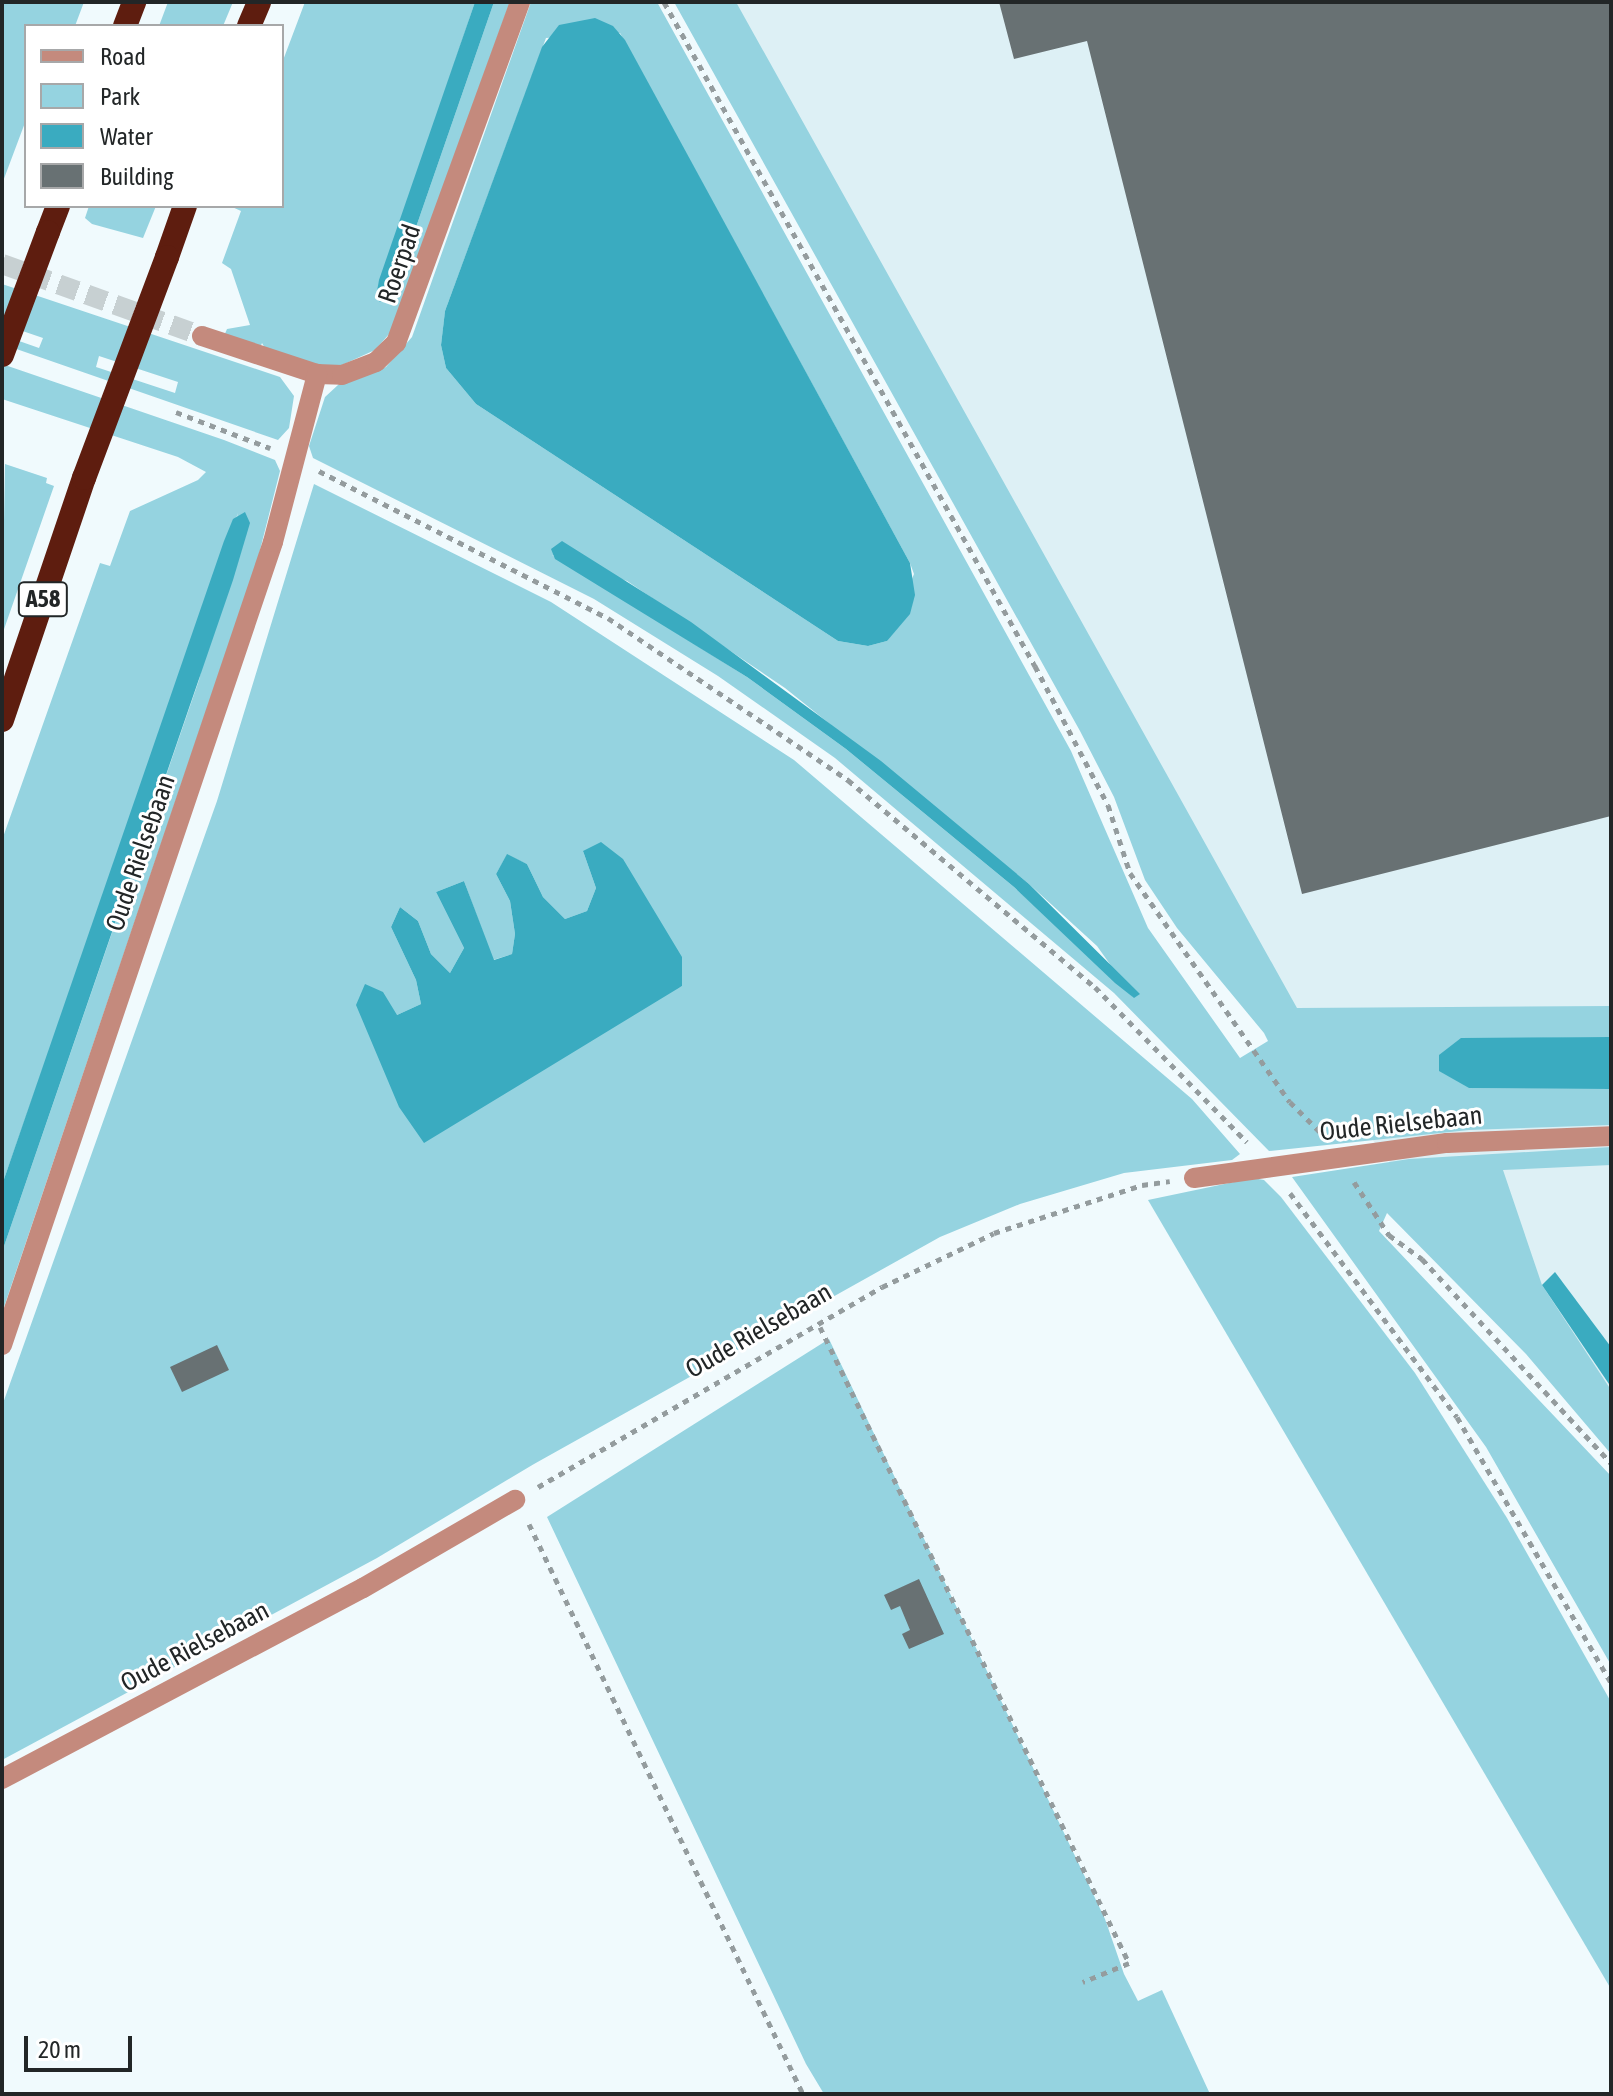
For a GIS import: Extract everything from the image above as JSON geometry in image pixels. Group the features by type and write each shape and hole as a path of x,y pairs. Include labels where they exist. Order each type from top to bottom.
{"highway":[{"path":"126,24 134,2"},
{"path":"250,24 259,2"},
{"path":"2,355 57,208"},
{"name":"A58","path":"2,720 84,478 184,208"}],"street":[{"name":"Roerpad","path":"202,336 317,374 342,375 376,362 407,322 520,2"},
{"name":"Oude Rielsebaan","path":"2,1345 273,542 317,374"},
{"name":"Oude Rielsebaan","path":"1194,1178 1267,1165 1447,1143 1611,1136"},
{"name":"Oude Rielsebaan","path":"2,1779 363,1588 515,1500"}],"path":[{"path":"664,2 1042,679 1108,805 1130,873 1290,1102 1340,1156 1389,1235 1422,1259 1611,1463"},
{"path":"176,412 293,458 524,570 608,618 848,780 1095,987 1267,1165 1344,1259 1457,1417 1611,1683"},
{"name":"Oude Rielsebaan","path":"515,1500 820,1327 882,1287 994,1233 1142,1185 1194,1178"},
{"path":"820,1327 1129,1963 1083,1982"},
{"path":"515,1500 803,2094"}],"shaded area":[{"path":"690,2 1611,2 1611,1402 1453,1244 1179,889"}],"green space":[{"path":"2,2 84,2 76,24 24,24 24,125 2,184"},
{"path":"168,2 233,2 224,24 160,24"},
{"path":"305,2 475,2 376,297 405,259 494,2 510,2 390,333 375,350 342,365 318,366 266,350 262,343 260,348 224,336 227,329 250,325 231,269 222,263 241,211 234,208 284,208 284,58"},
{"path":"531,2 657,2 1071,751 1148,928 1240,1058 1268,1041 1177,928 1145,880 1114,797 1080,731 674,2 736,2 1297,1008 1611,1006 1611,1037 1461,1039 1469,1088 1611,1089 1611,1125 1469,1130 1269,1151 1114,993 835,758 718,676 594,599 313,458 309,446 325,397 338,385 386,367 412,337","holes":["620,33 910,563 914,574 887,641 868,646 838,641 476,404 446,368 441,345 445,311 546,38","552,555 627,581 785,688 1029,884 1097,946 1134,998 1014,887 846,749 747,677"]},
{"path":"88,208 155,208 143,238 92,224 85,218"},
{"path":"2,284 280,377 294,396 289,428 278,440 2,344 2,335 39,348 43,338 2,324","holes":["99,356 178,382 175,393 96,367"]},
{"path":"2,364 224,440 275,460 280,471 258,558 2,1313 2,1252 199,680 238,513 2,1185 2,840 100,563 110,566 130,511 198,480 206,472 178,457 2,399"},
{"path":"5,464 47,478 46,483 54,486 2,635"},
{"path":"314,484 551,602 794,760 1192,1099 1240,1154 1232,1160 1124,1173 1020,1204 940,1237 534,1464 377,1558 2,1760 2,1406 217,801","holes":["583,851 682,986 399,1107 397,1015 421,1004 416,980 391,927 400,907 418,921 431,954 450,973 464,948 436,892 464,881 493,960 512,954 515,934 510,901 496,874 507,855 527,864 543,897 565,919 587,911 596,888"]},
{"path":"1611,1147 1611,1165 1503,1170 1542,1285 1611,1390 1611,1454 1526,1354 1387,1213 1379,1231 1611,1476 1611,1665 1486,1447 1292,1177 1409,1159"},
{"path":"1253,1178 1264,1180 1281,1197 1415,1373 1507,1518 1611,1702 1611,1989 1148,1200"},
{"path":"829,1339 1105,1919 1124,1974 1138,2001 1162,1990 1210,2094 824,2094 806,2064 547,1517"}],"water":[{"path":"475,2 494,2 405,259 386,301 380,302 376,297 379,280"},
{"path":"595,18 613,26 625,40 910,563 915,595 910,614 887,641 868,646 838,641 476,404 446,368 441,345 445,311 542,47 559,25"},
{"path":"245,512 250,523 233,580 2,1252 2,1185 224,541 233,519"},
{"path":"562,541 691,622 881,761 1029,884 1140,994 1134,998 1115,983 1014,887 846,749 747,677 555,559 551,549"},
{"path":"601,842 623,859 682,957 682,986 424,1143 399,1107 356,1005 365,984 383,992 397,1015 421,1004 416,980 391,927 400,907 418,921 431,954 450,973 464,948 436,892 464,881 494,960 512,954 515,934 510,901 496,874 507,854 527,864 543,897 565,919 587,911 596,888 583,851"},
{"path":"1611,1037 1611,1089 1469,1088 1439,1071 1439,1055 1461,1038"},
{"path":"1555,1272 1611,1347 1611,1387 1542,1285"}],"building":[{"path":"999,2 1611,2 1611,816 1302,894 1087,41 1014,59"},
{"path":"217,1345 229,1370 182,1392 170,1367"},
{"path":"919,1579 944,1634 909,1649 902,1634 910,1630 900,1606 891,1610 884,1595"}],"tunnel":[{"path":"2,264 202,336"}]}
